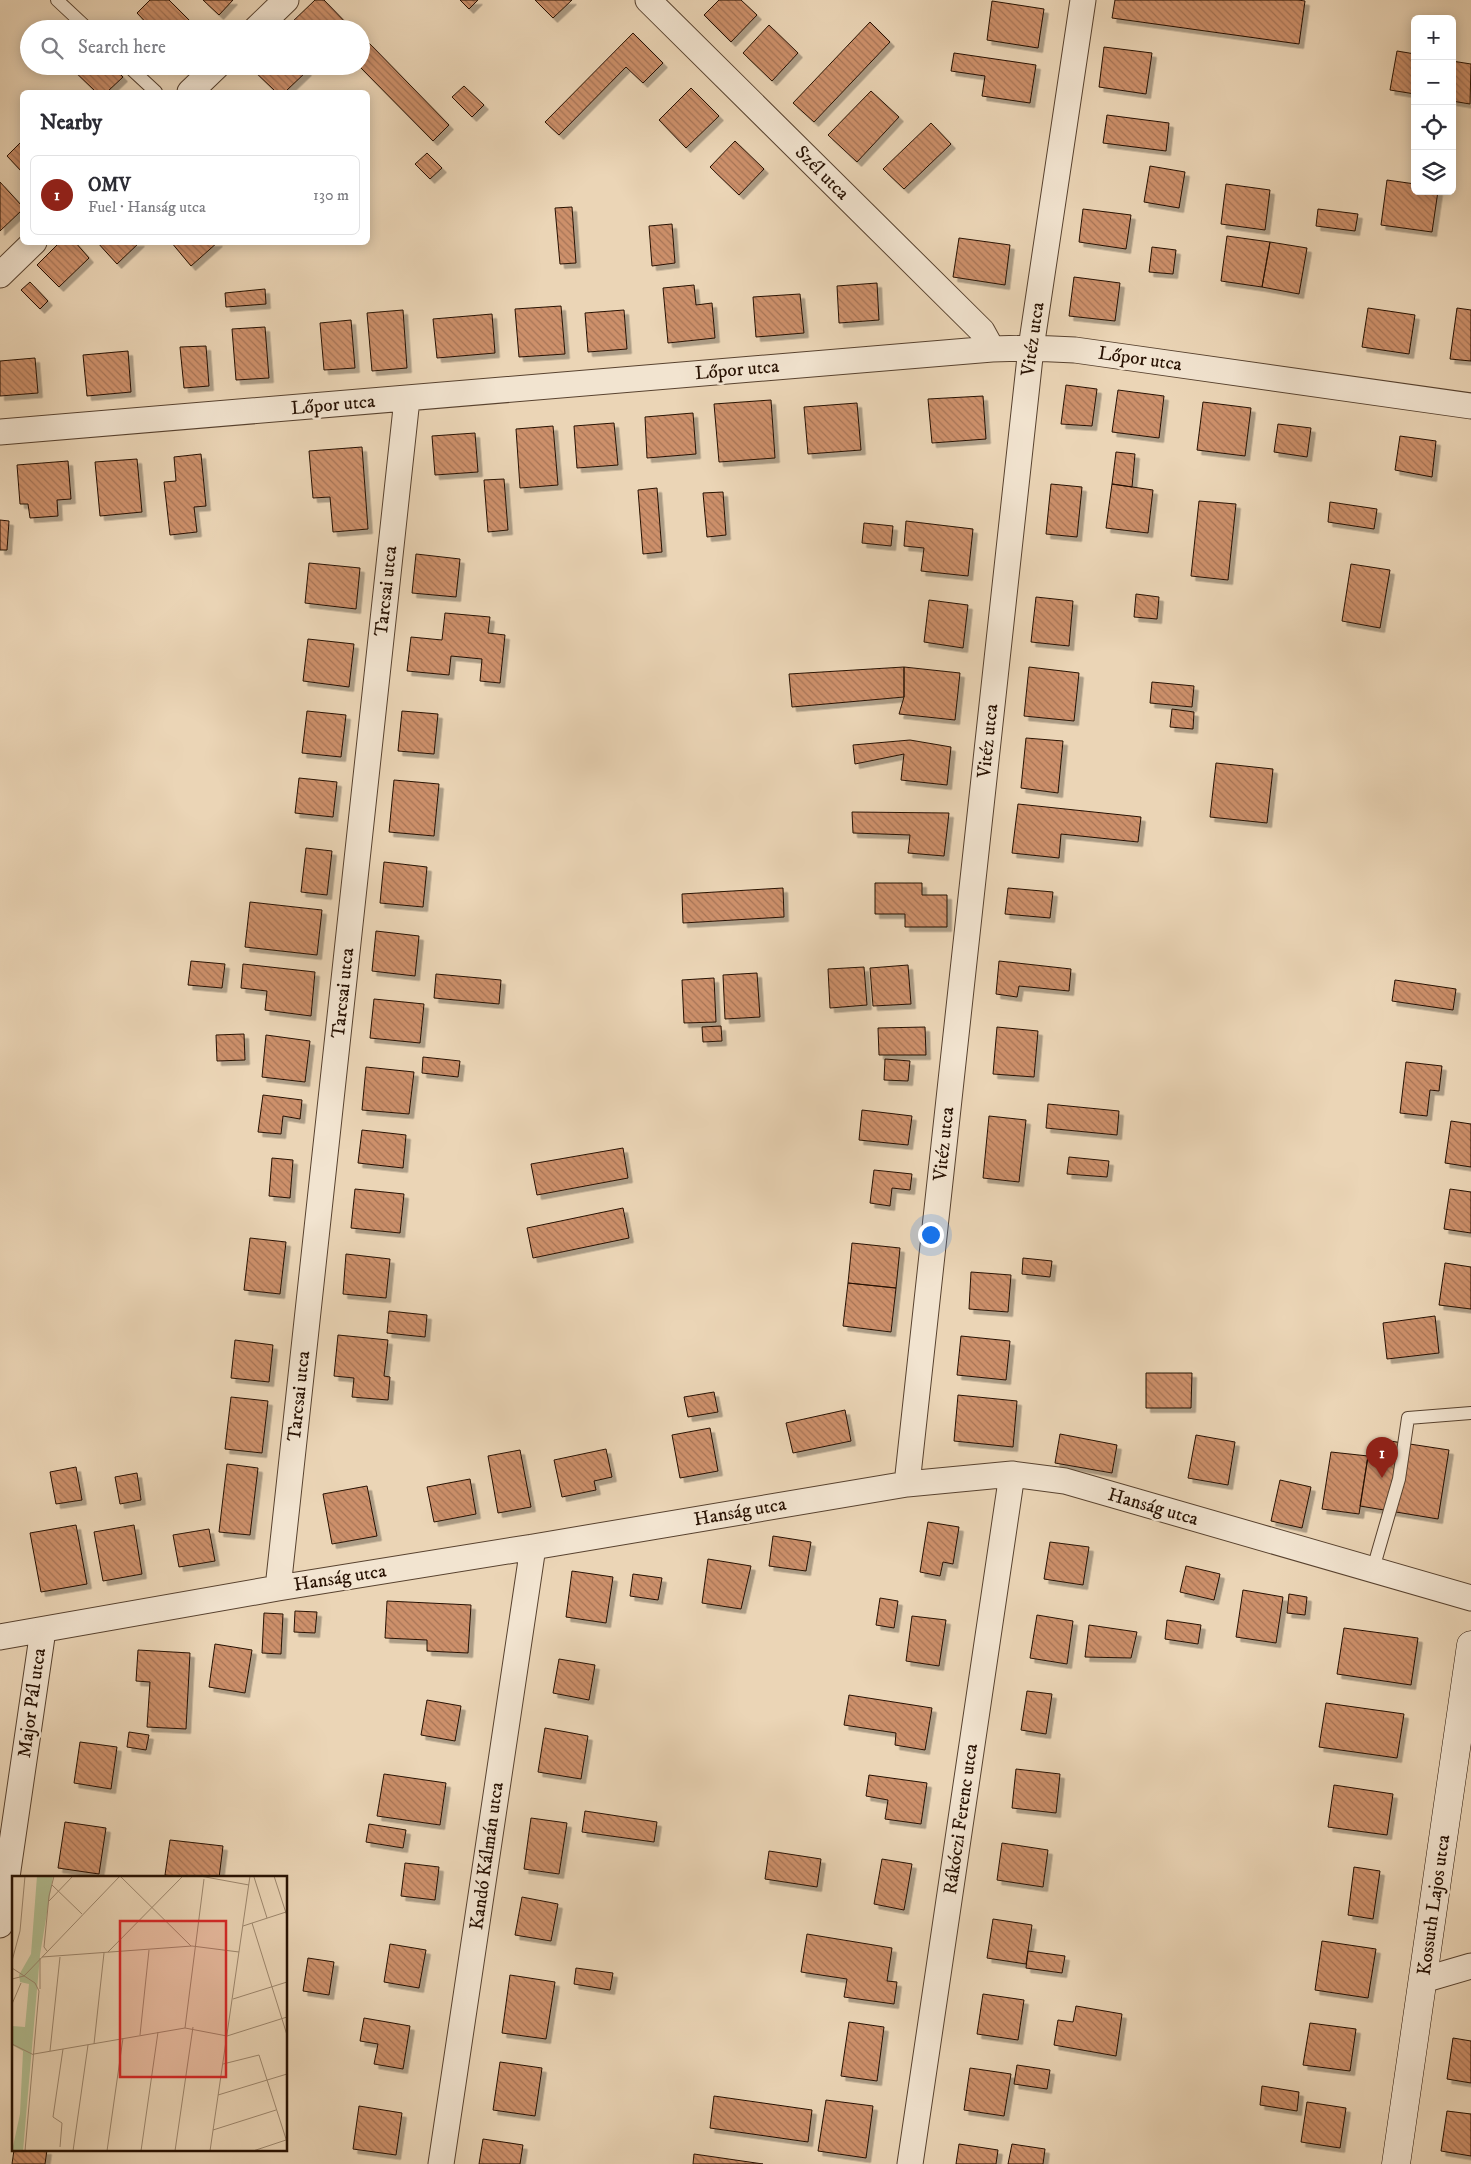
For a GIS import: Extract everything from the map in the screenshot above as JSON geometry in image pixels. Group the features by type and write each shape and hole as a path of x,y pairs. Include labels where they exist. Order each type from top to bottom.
{"main road":[{"name":"Kossuth Lajos utca","path":"1396,2164 1471,1645"}],"street":[{"path":"265,20 286,0"},
{"name":"Szél utca","path":"648,0 982,331 992,349"},
{"name":"Vitéz utca","path":"907,1484 1031,348 1083,0"},
{"path":"192,90 208,75"},
{"path":"0,275 31,245"},
{"name":"Lőpor utca","path":"0,432 992,349 1031,348 1075,350 1471,406"},
{"name":"Tarcsai utca","path":"278,1588 408,398"},
{"name":"Hanság utca","path":"0,1637 278,1588 533,1548 907,1484 1012,1474 1065,1481 1471,1598"},
{"name":"Rákóczi Ferenc utca","path":"910,2164 1012,1474"},
{"name":"Kandó Kálmán utca","path":"442,2164 533,1548"},
{"name":"Major Pál utca","path":"0,1925 43,1630"},
{"path":"1423,1980 1471,1966"}],"lane":[{"path":"57,0 78,20"},
{"path":"138,75 154,90"},
{"path":"1374,1570 1399,1479 1408,1418 1471,1414"}],"building":[{"path":"150,0 169,0 189,20 144,20 137,13"},
{"path":"203,0 233,0 219,15"},
{"path":"315,0 324,0 343,20 294,20"},
{"path":"460,0 478,0 469,9"},
{"path":"535,0 572,0 553,18"},
{"path":"719,0 741,0 757,15 731,42 704,15"},
{"path":"1115,0 1305,1 1299,44 1112,18"},
{"path":"992,1 1044,9 1038,48 987,40"},
{"path":"870,22 890,42 814,122 793,103"},
{"path":"769,25 798,53 772,81 743,53"},
{"path":"633,33 663,63 643,83 626,67 559,135 545,122"},
{"path":"370,44 449,125 433,141 368,75 370,75"},
{"path":"1104,47 1152,53 1146,94 1099,87"},
{"path":"1397,51 1411,53 1411,93 1390,90"},
{"path":"954,53 1036,65 1030,103 982,96 985,76 951,71"},
{"path":"1456,62 1471,64 1470,104 1456,102"},
{"path":"78,75 121,75 123,77 109,90 94,90"},
{"path":"258,75 303,75 287,90 274,90"},
{"path":"464,86 484,105 472,117 452,97"},
{"path":"691,88 719,116 686,148 659,120"},
{"path":"871,91 899,117 857,162 828,135"},
{"path":"1107,115 1169,123 1166,151 1103,143"},
{"path":"931,123 951,144 904,189 883,169"},
{"path":"735,141 764,169 739,195 710,167"},
{"path":"20,143 20,170 7,156"},
{"path":"427,153 442,168 430,179 415,164"},
{"path":"1150,166 1185,172 1179,208 1144,202"},
{"path":"1387,180 1411,183 1411,195 1437,195 1432,232 1381,225"},
{"path":"0,182 20,204 20,212 0,231"},
{"path":"1226,184 1270,190 1265,230 1221,224"},
{"path":"572,207 576,263 560,264 555,208"},
{"path":"1083,209 1131,215 1126,249 1079,242"},
{"path":"1318,209 1358,214 1355,231 1316,226"},
{"path":"672,224 675,263 652,266 649,226"},
{"path":"1227,236 1270,242 1262,287 1221,281"},
{"path":"959,238 1010,245 1005,285 953,277"},
{"path":"1270,242 1307,248 1299,294 1262,287"},
{"path":"57,245 78,245 89,258 59,287 37,265"},
{"path":"100,245 137,245 117,264"},
{"path":"174,245 215,245 191,266"},
{"path":"1152,247 1176,250 1173,274 1149,272"},
{"path":"1074,277 1120,283 1115,321 1069,316"},
{"path":"30,282 48,301 40,309 21,290"},
{"path":"877,283 879,320 839,323 837,286"},
{"path":"694,285 696,305 712,303 715,338 668,343 663,288"},
{"path":"265,289 266,304 226,307 225,293"},
{"path":"800,294 804,333 756,337 753,297"},
{"path":"561,306 565,354 519,357 515,309"},
{"path":"1368,308 1415,315 1409,354 1362,347"},
{"path":"1457,308 1471,310 1471,361 1450,359"},
{"path":"403,310 407,368 372,371 367,313"},
{"path":"624,310 627,349 588,352 585,313"},
{"path":"492,314 495,353 437,358 433,319"},
{"path":"351,320 355,368 324,370 320,323"},
{"path":"265,327 269,378 236,380 232,329"},
{"path":"206,346 209,386 184,388 180,347"},
{"path":"128,351 131,392 87,396 83,355"},
{"path":"35,358 38,393 0,396 0,361"},
{"path":"1066,385 1097,389 1092,426 1061,424"},
{"path":"1118,390 1164,396 1159,438 1112,432"},
{"path":"983,396 986,439 932,443 928,399"},
{"path":"771,400 775,458 719,462 714,404"},
{"path":"1203,402 1251,408 1245,456 1197,450"},
{"path":"857,403 861,450 808,454 804,407"},
{"path":"693,413 696,454 647,458 645,417"},
{"path":"614,423 618,465 577,468 574,426"},
{"path":"1278,424 1311,428 1307,457 1274,452"},
{"path":"553,426 558,485 520,488 516,429"},
{"path":"475,433 478,472 435,475 432,436"},
{"path":"1400,436 1436,441 1432,477 1395,470"},
{"path":"362,447 368,529 333,532 330,497 313,498 309,451"},
{"path":"1116,452 1135,454 1132,487 1112,484"},
{"path":"201,454 206,506 194,507 197,532 170,535 164,482 176,481 174,457"},
{"path":"137,459 142,512 100,516 95,462"},
{"path":"68,461 71,499 57,500 58,516 30,518 28,504 20,504 17,465"},
{"path":"504,479 508,530 488,532 484,480"},
{"path":"1051,484 1082,487 1077,537 1046,534"},
{"path":"1112,484 1153,490 1148,533 1106,528"},
{"path":"657,488 662,552 643,554 638,490"},
{"path":"723,492 726,535 707,537 703,493"},
{"path":"1199,501 1236,504 1228,580 1191,576"},
{"path":"1330,502 1377,509 1374,529 1328,522"},
{"path":"0,520 9,521 7,550 0,550"},
{"path":"906,521 973,529 968,576 921,571 924,548 904,546"},
{"path":"864,523 893,526 891,546 862,543"},
{"path":"416,554 460,559 456,597 412,593"},
{"path":"309,563 360,568 356,609 305,603"},
{"path":"1351,564 1390,570 1380,628 1342,621"},
{"path":"1136,594 1159,597 1157,619 1134,617"},
{"path":"1036,597 1073,601 1069,646 1031,642"},
{"path":"929,600 968,605 963,648 924,642"},
{"path":"445,613 490,617 488,633 505,635 500,683 480,681 482,659 451,656 449,675 407,671 411,637 442,640"},
{"path":"308,639 354,644 349,687 303,681"},
{"path":"904,667 960,673 955,720 899,714 904,697"},
{"path":"904,667 904,697 792,707 789,674"},
{"path":"1029,667 1079,673 1074,721 1024,716"},
{"path":"1152,682 1194,686 1192,707 1150,703"},
{"path":"1172,709 1194,712 1193,729 1170,727"},
{"path":"307,711 346,715 341,757 302,753"},
{"path":"402,711 438,714 434,754 398,751"},
{"path":"1026,738 1063,741 1058,793 1021,788"},
{"path":"910,740 951,747 947,785 901,780 904,754 855,764 853,745"},
{"path":"1216,763 1273,769 1267,823 1210,817"},
{"path":"299,778 337,782 333,817 295,813"},
{"path":"394,780 439,784 434,836 389,832"},
{"path":"1018,804 1141,817 1138,842 1061,834 1059,858 1012,853"},
{"path":"852,812 949,813 944,856 908,853 910,835 853,833"},
{"path":"306,848 332,851 327,895 301,892"},
{"path":"384,862 427,867 423,907 380,903"},
{"path":"875,883 922,883 922,895 947,895 947,927 905,927 905,914 875,914"},
{"path":"783,888 784,917 683,923 682,894"},
{"path":"1008,888 1053,892 1050,918 1005,914"},
{"path":"250,902 322,910 317,955 245,947"},
{"path":"376,931 419,936 415,976 372,971"},
{"path":"191,961 225,964 222,988 188,985"},
{"path":"999,961 1071,969 1069,991 1019,986 1017,997 996,994"},
{"path":"243,964 315,972 311,1016 265,1010 267,991 241,988"},
{"path":"908,965 911,1004 873,1006 870,968"},
{"path":"864,967 867,1005 830,1008 828,969"},
{"path":"757,973 760,1017 725,1019 723,975"},
{"path":"436,974 501,980 499,1004 434,998"},
{"path":"714,978 716,1022 684,1023 682,980"},
{"path":"1395,980 1456,989 1453,1010 1392,1001"},
{"path":"374,999 424,1004 420,1043 370,1038"},
{"path":"721,1026 722,1041 703,1042 702,1027"},
{"path":"925,1027 926,1055 879,1055 878,1028"},
{"path":"997,1027 1038,1031 1034,1077 993,1074"},
{"path":"244,1034 245,1060 217,1061 216,1035"},
{"path":"266,1035 310,1041 305,1082 262,1077"},
{"path":"423,1057 460,1061 458,1077 422,1073"},
{"path":"885,1059 910,1061 908,1081 884,1080"},
{"path":"1406,1062 1442,1066 1439,1091 1430,1090 1427,1116 1400,1113"},
{"path":"366,1067 414,1072 409,1114 362,1110"},
{"path":"263,1095 302,1100 300,1119 283,1116 281,1134 258,1132"},
{"path":"1048,1104 1119,1111 1117,1135 1046,1128"},
{"path":"862,1110 912,1116 908,1145 859,1140"},
{"path":"989,1116 1026,1120 1019,1182 983,1178"},
{"path":"1451,1121 1471,1124 1471,1167 1445,1163"},
{"path":"362,1130 406,1135 403,1168 358,1163"},
{"path":"623,1148 628,1178 537,1195 531,1164"},
{"path":"1069,1157 1109,1161 1107,1177 1067,1174"},
{"path":"272,1158 293,1160 290,1198 269,1196"},
{"path":"874,1170 912,1174 910,1190 892,1188 890,1206 870,1203"},
{"path":"355,1189 404,1194 400,1233 351,1228"},
{"path":"1450,1189 1471,1192 1471,1233 1444,1229"},
{"path":"623,1208 629,1238 533,1258 527,1228"},
{"path":"250,1238 286,1242 280,1294 244,1290"},
{"path":"852,1243 900,1248 896,1288 848,1283"},
{"path":"346,1254 390,1259 386,1298 343,1294"},
{"path":"1023,1258 1052,1261 1050,1277 1022,1274"},
{"path":"1445,1263 1471,1267 1471,1309 1439,1305"},
{"path":"971,1272 1011,1275 1008,1312 969,1309"},
{"path":"848,1283 896,1288 891,1332 843,1326"},
{"path":"389,1311 427,1315 425,1337 387,1333"},
{"path":"1435,1316 1439,1353 1387,1359 1383,1323"},
{"path":"338,1335 388,1340 384,1376 390,1377 388,1400 352,1397 354,1378 334,1376"},
{"path":"961,1336 1010,1341 1006,1380 957,1375"},
{"path":"235,1340 273,1345 269,1382 231,1378"},
{"path":"1146,1373 1192,1373 1191,1408 1146,1408"},
{"path":"714,1392 718,1412 688,1417 684,1397"},
{"path":"958,1395 1017,1401 1013,1447 954,1441"},
{"path":"231,1397 268,1401 262,1453 225,1449"},
{"path":"845,1410 851,1441 793,1453 786,1423"},
{"path":"710,1428 718,1471 680,1478 672,1435"},
{"path":"1060,1434 1117,1445 1112,1473 1055,1463"},
{"path":"1196,1435 1235,1442 1228,1485 1188,1478"},
{"path":"1390,1441 1449,1450 1438,1519 1360,1506 1368,1456 1387,1460"},
{"path":"606,1449 612,1477 594,1481 596,1490 562,1497 554,1460"},
{"path":"520,1450 531,1507 498,1513 488,1456"},
{"path":"1331,1452 1368,1456 1359,1514 1322,1509"},
{"path":"227,1464 258,1468 250,1535 219,1532"},
{"path":"76,1467 82,1500 56,1504 50,1472"},
{"path":"137,1473 141,1500 120,1504 115,1477"},
{"path":"470,1479 476,1514 434,1522 427,1487"},
{"path":"1280,1480 1311,1487 1302,1528 1271,1521"},
{"path":"367,1486 377,1536 332,1544 323,1494"},
{"path":"928,1522 959,1527 953,1564 943,1562 940,1576 920,1572"},
{"path":"76,1525 87,1584 41,1592 30,1533"},
{"path":"134,1525 142,1574 103,1581 94,1532"},
{"path":"209,1529 215,1561 179,1567 173,1535"},
{"path":"773,1536 811,1542 806,1571 769,1566"},
{"path":"1050,1542 1089,1547 1083,1585 1044,1579"},
{"path":"708,1559 751,1566 741,1609 702,1603"},
{"path":"1186,1566 1220,1574 1214,1600 1180,1592"},
{"path":"572,1571 613,1577 606,1623 566,1617"},
{"path":"633,1574 662,1578 658,1600 630,1596"},
{"path":"1243,1590 1283,1597 1276,1643 1236,1637"},
{"path":"1289,1594 1307,1597 1305,1615 1287,1613"},
{"path":"880,1598 898,1601 894,1628 876,1625"},
{"path":"387,1601 471,1605 468,1653 427,1651 427,1640 385,1638"},
{"path":"295,1611 317,1612 315,1633 294,1632"},
{"path":"264,1613 283,1614 281,1654 262,1653"},
{"path":"1037,1615 1073,1621 1067,1664 1030,1658"},
{"path":"912,1616 946,1620 939,1666 906,1661"},
{"path":"1167,1620 1201,1625 1198,1644 1165,1639"},
{"path":"1089,1625 1137,1632 1131,1658 1085,1657"},
{"path":"1344,1628 1418,1638 1411,1685 1337,1674"},
{"path":"215,1644 252,1650 245,1693 209,1687"},
{"path":"138,1650 190,1653 186,1729 147,1727 150,1682 136,1681"},
{"path":"559,1659 595,1665 589,1700 553,1693"},
{"path":"1027,1691 1052,1694 1046,1734 1021,1730"},
{"path":"849,1695 932,1708 925,1750 895,1745 896,1733 844,1725"},
{"path":"427,1700 461,1706 455,1741 421,1735"},
{"path":"1326,1703 1404,1714 1397,1758 1319,1747"},
{"path":"545,1728 588,1736 581,1779 538,1772"},
{"path":"129,1732 149,1735 146,1750 127,1747"},
{"path":"80,1742 117,1747 111,1789 74,1783"},
{"path":"1016,1769 1060,1774 1056,1813 1012,1808"},
{"path":"384,1774 446,1783 440,1825 377,1816"},
{"path":"869,1775 927,1783 921,1824 885,1819 888,1800 866,1796"},
{"path":"1334,1785 1393,1794 1387,1835 1328,1827"},
{"path":"585,1811 657,1822 654,1842 582,1832"},
{"path":"531,1818 567,1823 559,1874 524,1869"},
{"path":"65,1822 106,1828 99,1874 58,1868"},
{"path":"369,1824 406,1830 403,1848 366,1842"},
{"path":"170,1840 223,1846 219,1876 165,1875"},
{"path":"1002,1843 1048,1850 1043,1887 997,1880"},
{"path":"769,1851 821,1859 817,1887 765,1879"},
{"path":"882,1859 912,1864 904,1910 874,1904"},
{"path":"405,1863 439,1867 435,1900 401,1896"},
{"path":"1354,1867 1380,1871 1373,1919 1348,1915"},
{"path":"522,1897 558,1904 551,1941 515,1935"},
{"path":"993,1919 1032,1925 1026,1964 987,1958"},
{"path":"807,1934 892,1948 887,1981 897,1982 894,2004 844,1997 847,1979 801,1972"},
{"path":"1322,1941 1376,1949 1368,1998 1315,1990"},
{"path":"390,1944 426,1950 419,1988 384,1982"},
{"path":"1028,1951 1065,1956 1062,1973 1026,1968"},
{"path":"308,1958 334,1962 329,1995 303,1991"},
{"path":"576,1968 613,1973 610,1990 574,1984"},
{"path":"510,1975 555,1982 546,2039 502,2033"},
{"path":"983,1994 1024,2000 1018,2040 977,2034"},
{"path":"1076,2006 1122,2014 1116,2056 1054,2045 1058,2020 1073,2022"},
{"path":"364,2018 410,2026 403,2069 374,2064 378,2044 360,2041"},
{"path":"849,2022 884,2027 877,2081 841,2076"},
{"path":"1310,2023 1356,2029 1350,2071 1303,2065"},
{"path":"1453,2038 1471,2041 1471,2083 1447,2079"},
{"path":"500,2062 542,2068 535,2116 493,2110"},
{"path":"1017,2065 1050,2070 1047,2089 1014,2084"},
{"path":"970,2068 1011,2074 1004,2116 964,2110"},
{"path":"1262,2086 1299,2092 1297,2111 1260,2105"},
{"path":"714,2096 812,2110 808,2142 710,2128"},
{"path":"826,2100 873,2106 866,2158 818,2151"},
{"path":"1307,2102 1346,2108 1340,2148 1301,2142"},
{"path":"359,2106 402,2113 396,2155 353,2149"},
{"path":"1447,2111 1471,2114 1471,2156 1441,2151"},
{"path":"483,2139 523,2145 520,2164 479,2164"},
{"path":"959,2144 998,2150 996,2164 956,2164"},
{"path":"1012,2144 1045,2149 1043,2164 1008,2164"},
{"path":"14,2152 47,2152 45,2164 12,2164"},
{"path":"694,2154 763,2164 693,2164"}],"place":[{"name":"OMV","path":"1382,1478"}]}
